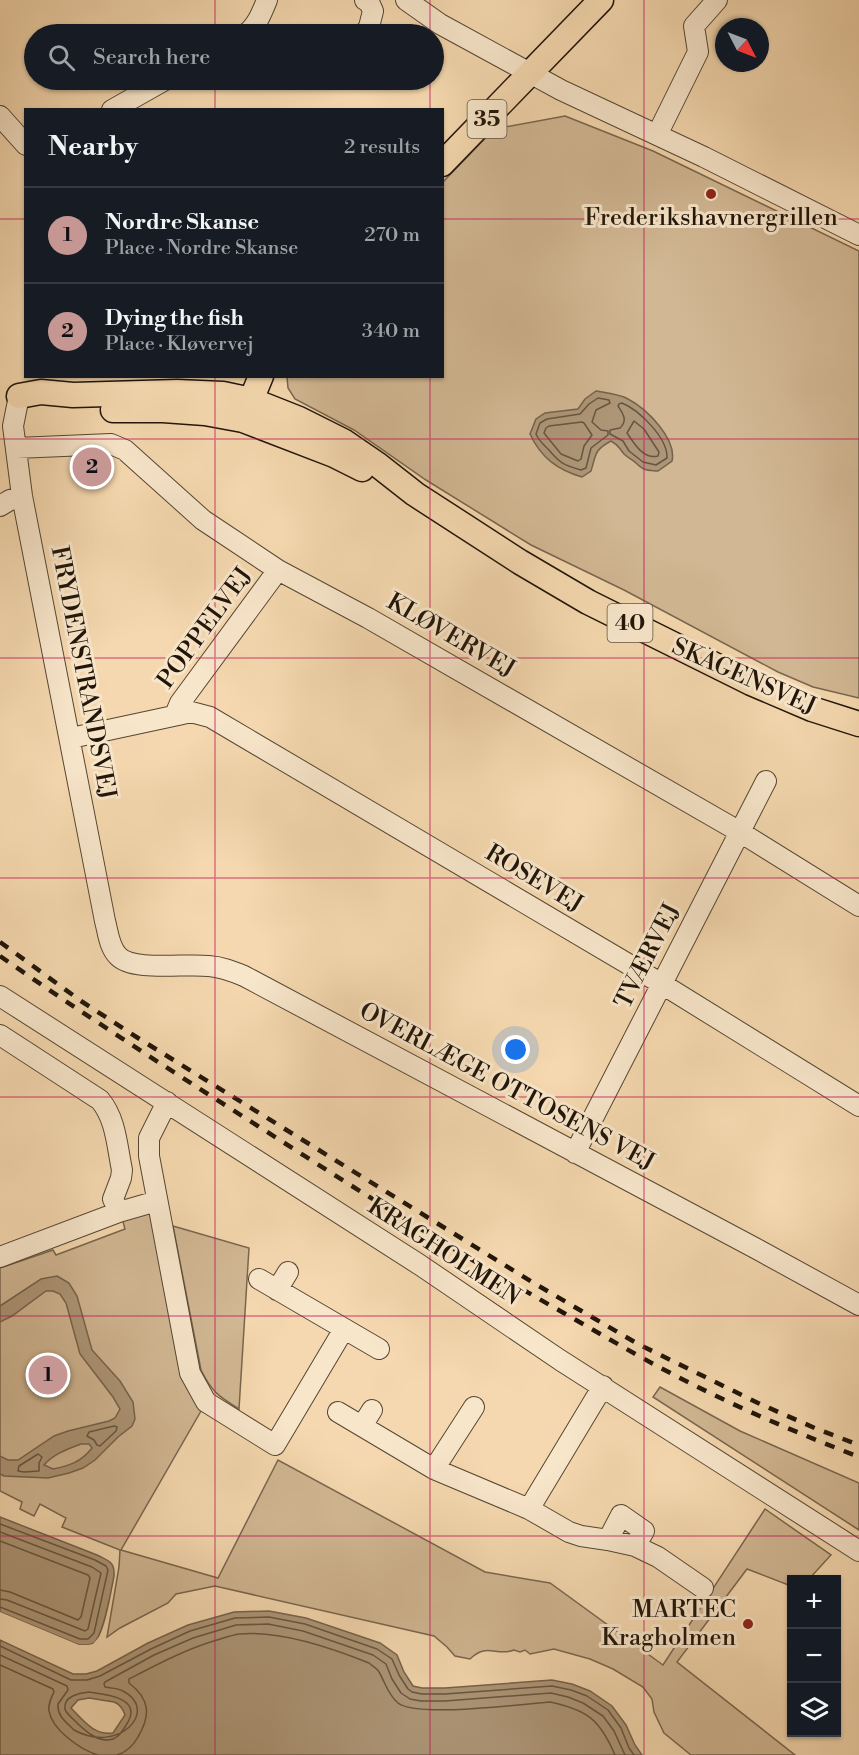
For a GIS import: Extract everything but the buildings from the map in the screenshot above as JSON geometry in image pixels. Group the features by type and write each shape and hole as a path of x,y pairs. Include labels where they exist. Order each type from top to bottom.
{"main road":[{"name":"35","path":"444,162 602,0"},
{"path":"247,410 260,378"},
{"name":"SKAGENSVEJ","path":"10,394 41,392 74,395 177,392 223,394 247,410 334,456 415,494 520,562 588,602 751,684 812,709 859,724"}],"street":[{"path":"255,24 267,0"},
{"path":"365,0 369,2 374,11 370,24"},
{"path":"406,0 440,24"},
{"path":"657,135 698,52 694,26 717,0"},
{"path":"444,26 561,90 859,235"},
{"path":"116,108 147,90"},
{"path":"0,116 24,143"},
{"name":"FRYDENSTRANDSVEJ","path":"10,394 22,496 105,921 111,945 118,957"},
{"name":"KLØVERVEJ","path":"16,448 111,444 125,450 203,520 278,570 368,618 740,832 859,906"},
{"path":"0,507 22,496"},
{"name":"POPPELVEJ","path":"70,738 178,716 177,710 180,703 278,570"},
{"name":"ROSEVEJ","path":"178,716 191,712 210,717 662,984 859,1106"},
{"name":"TVÆRVEJ","path":"575,1153 766,781"},
{"name":"OVERLÆGE OTTOSENS VEJ","path":"118,957 136,965 186,964 226,968 859,1305"},
{"name":"KRAGHOLMEN","path":"0,996 420,1266 560,1360 859,1551"},
{"path":"0,1035 100,1100 106,1108 111,1118 122,1170 113,1198 119,1212"},
{"path":"167,1102 149,1138 149,1156 189,1373 206,1402 275,1445 344,1329"},
{"path":"0,1257 119,1212 157,1201"},
{"path":"277,1290 288,1272"},
{"path":"259,1279 379,1349"},
{"path":"529,1509 603,1386"},
{"path":"434,1469 474,1407"},
{"path":"338,1412 367,1418 434,1469 529,1509 569,1532 635,1546 658,1557 703,1588"},
{"path":"608,1540 621,1515 644,1531 635,1546"}],"shaded area":[{"path":"565,116 653,151 859,251 859,698 813,687 778,672 624,590 531,545 426,480 354,430 295,399 288,388 287,378 444,378 444,181 494,129"},
{"path":"152,1210 189,1388 201,1411 121,1550 218,1578 278,1460 485,1572 550,1583 663,1665 765,1509 831,1555 813,1575 787,1575 787,1584 747,1569 677,1662 795,1755 691,1755 664,1733 654,1712 652,1699 643,1687 613,1669 590,1659 554,1649 530,1654 525,1650 520,1652 514,1650 508,1652 482,1651 470,1659 455,1656 434,1636 215,1586 176,1594 168,1603 107,1637 120,1550 62,1527 66,1518 40,1504 34,1516 20,1509 22,1502 0,1491 0,1268 53,1250 56,1255 125,1229 122,1218"},
{"path":"173,1226 249,1248 239,1409 216,1393 201,1370"},
{"path":"660,1387 740,1431 859,1483 859,1530 653,1397"}],"water":[{"path":"596,391 624,397 652,417 670,443 672,461 658,471 646,470 611,441 599,450 591,471 582,477 565,471 551,462 539,450 530,434 536,419 545,413 578,409 585,399"},
{"path":"57,1276 69,1283 77,1296 92,1350 120,1381 133,1402 135,1419 132,1426 83,1468 48,1478 4,1476 0,1474 0,1456 8,1460 18,1460 54,1436 115,1418 120,1409 80,1354 66,1303 60,1294 46,1291 0,1322 0,1306 41,1279","holes":["81,1444 89,1444 92,1448 74,1463 53,1469 44,1465 61,1452"]},
{"path":"0,1517 97,1555 112,1565 114,1576 107,1612 101,1631 94,1643 79,1645 0,1612"},
{"path":"269,1611 306,1618 380,1643 397,1655 413,1686 422,1688 552,1680 572,1684 590,1691 612,1706 626,1725 642,1755 0,1755 0,1640 73,1674 86,1674 97,1671 148,1643 188,1625 234,1612","holes":["89,1698 114,1702 121,1707 125,1715 113,1733 95,1730 71,1708 78,1700"]}],"pier":[{"path":"0,1612 79,1645 93,1644 100,1636 106,1621 102,1638 94,1646 88,1648 78,1647 0,1615"}],"railway":[{"path":"0,942 81,1001 138,1038 532,1282 638,1344 758,1403 859,1445"},
{"path":"0,956 110,1031 330,1172 528,1293 677,1377 775,1423 859,1457"}],"place":[{"name":"Frederikshavnergrillen","path":"711,194"},
{"name":"Dying the fish","path":"92,467"},
{"name":"Nordre Skanse","path":"48,1375"},
{"name":"MARTEC Kragholmen","path":"748,1624"}]}
